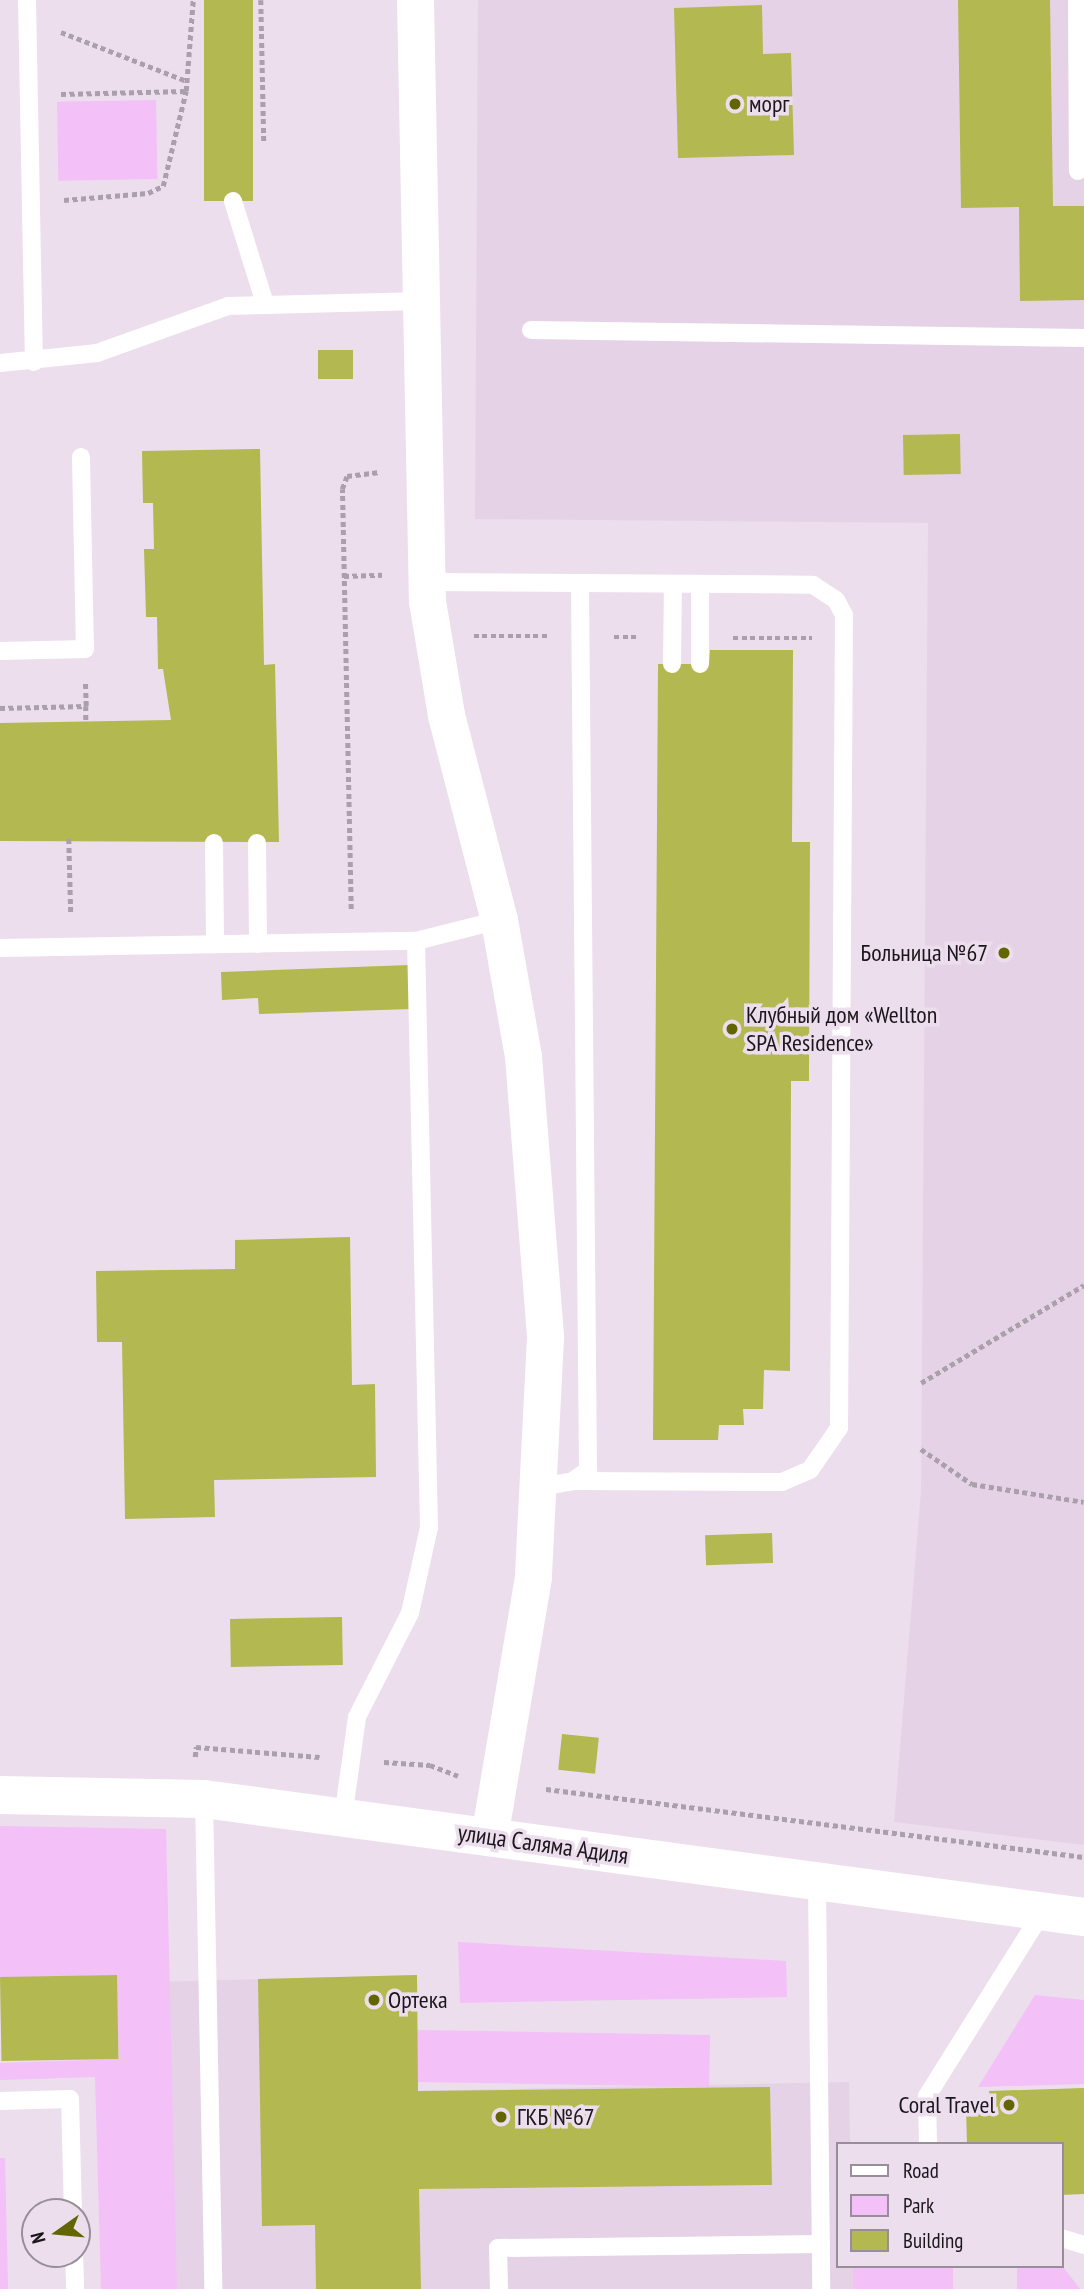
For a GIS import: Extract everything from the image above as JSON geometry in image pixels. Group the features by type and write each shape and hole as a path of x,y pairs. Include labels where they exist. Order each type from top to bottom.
{"street":[{"path":"415,0 427,582 446,715 499,920 538,1184 545,1337 556,1484 489,1837"},
{"name":"улица Саляма Адиля","path":"0,1796 204,1799 1084,1917"}],"lane":[{"path":"27,0 34,362"},
{"path":"1077,0 1078,171"},
{"path":"233,201 265,304"},
{"path":"0,363 34,362 97,353 214,309 265,304 421,301"},
{"path":"531,330 1084,338"},
{"path":"0,651 85,649 81,457"},
{"path":"427,582 813,585 836,600 844,615 839,1428 810,1470 782,1482 556,1484"},
{"path":"556,1484 588,1470 580,583"},
{"path":"672,664 673,584"},
{"path":"700,584 700,664"},
{"path":"257,843 258,944"},
{"path":"214,844 215,944"},
{"path":"0,948 416,941 499,920"},
{"path":"343,1818 357,1717 410,1613 429,1527 416,941"},
{"path":"204,1799 213,2289"},
{"path":"817,1881 821,2289"},
{"path":"928,2142 927,2096 1043,1912"},
{"path":"0,2101 70,2099 73,2198"},
{"path":"1063,2239 1084,2245"},
{"path":"499,2289 499,2248 821,2244"},
{"path":"75,2268 75,2289"}],"path":[{"path":"31,203 156,191 168,175 186,92 193,0"},
{"path":"261,0 264,144"},
{"path":"27,20 187,81"},
{"path":"29,94 186,92"},
{"path":"351,942 343,481 355,472 380,472"},
{"path":"344,576 382,575"},
{"path":"85,649 86,721"},
{"path":"0,708 86,706"},
{"path":"69,839 72,947"},
{"path":"921,1383 1084,1286"},
{"path":"920,1449 972,1484 1084,1502"},
{"path":"546,1789 1084,1857"}],"shaded area":[{"name":"Больница №67","path":"478,0 1084,0 1084,1845 894,1822 921,1491 928,523 475,519"},
{"name":"ГКБ №67","path":"417,1975 418,2091 849,2082 850,2142 836,2142 836,2268 853,2268 854,2289 157,2289 150,1982"}],"green space":[{"path":"156,100 157,179 58,181 57,102"},
{"path":"0,1826 166,1829 177,2289 101,2289 95,2077 0,2080 0,2063 119,2059 116,1975 0,1978"},
{"path":"458,1942 786,1961 787,1997 460,2003"},
{"path":"1035,1995 1084,2000 1084,2084 978,2087"},
{"path":"417,2030 710,2035 709,2087 416,2082"},
{"path":"0,2158 5,2158 8,2289 0,2289"},
{"path":"1063,2267 1080,2289 1017,2289 1017,2268"},
{"path":"853,2268 953,2268 953,2289 853,2289"}],"building":[{"path":"204,0 253,0 253,201 204,201"},
{"path":"958,0 1050,0 1053,206 1084,206 1084,300 1020,301 1019,207 961,208"},
{"name":"морг","path":"762,5 763,54 791,53 794,155 678,158 674,8"},
{"path":"318,350 353,350 353,379 318,379"},
{"path":"960,434 961,474 904,475 903,435"},
{"path":"260,449 264,665 275,664 279,842 0,841 0,723 171,720 163,669 158,669 157,617 146,617 144,549 154,549 153,503 143,503 142,451"},
{"name":"Клубный дом «Wellton SPA Residence»","path":"710,650 793,650 792,842 810,842 809,1081 791,1081 790,1371 764,1370 763,1409 743,1409 744,1425 719,1425 718,1440 653,1440 658,664 709,664"},
{"path":"409,965 411,1009 259,1014 258,998 222,1000 221,972"},
{"path":"350,1237 352,1385 375,1384 376,1477 214,1480 215,1517 125,1519 122,1342 97,1342 96,1271 235,1269 235,1240"},
{"path":"772,1533 773,1563 706,1565 705,1535"},
{"path":"342,1617 343,1665 231,1667 230,1619"},
{"path":"562,1734 599,1738 595,1774 558,1770"},
{"path":"117,1975 118,2059 1,2061 0,1977"},
{"path":"417,1975 418,2091 770,2087 772,2185 419,2189 421,2289 316,2289 315,2225 262,2226 258,1979"},
{"path":"1084,2088 1084,2194 1063,2195 1063,2142 967,2142 966,2109 990,2108 989,2091"}],"place":[{"name":"морг","path":"735,104"},
{"name":"Больница №67","path":"1004,953"},
{"name":"Клубный дом «Wellton SPA Residence»","path":"732,1029"},
{"name":"Ортека","path":"374,2000"},
{"name":"Coral Travel","path":"1009,2105"},
{"name":"ГКБ №67","path":"501,2117"}]}
